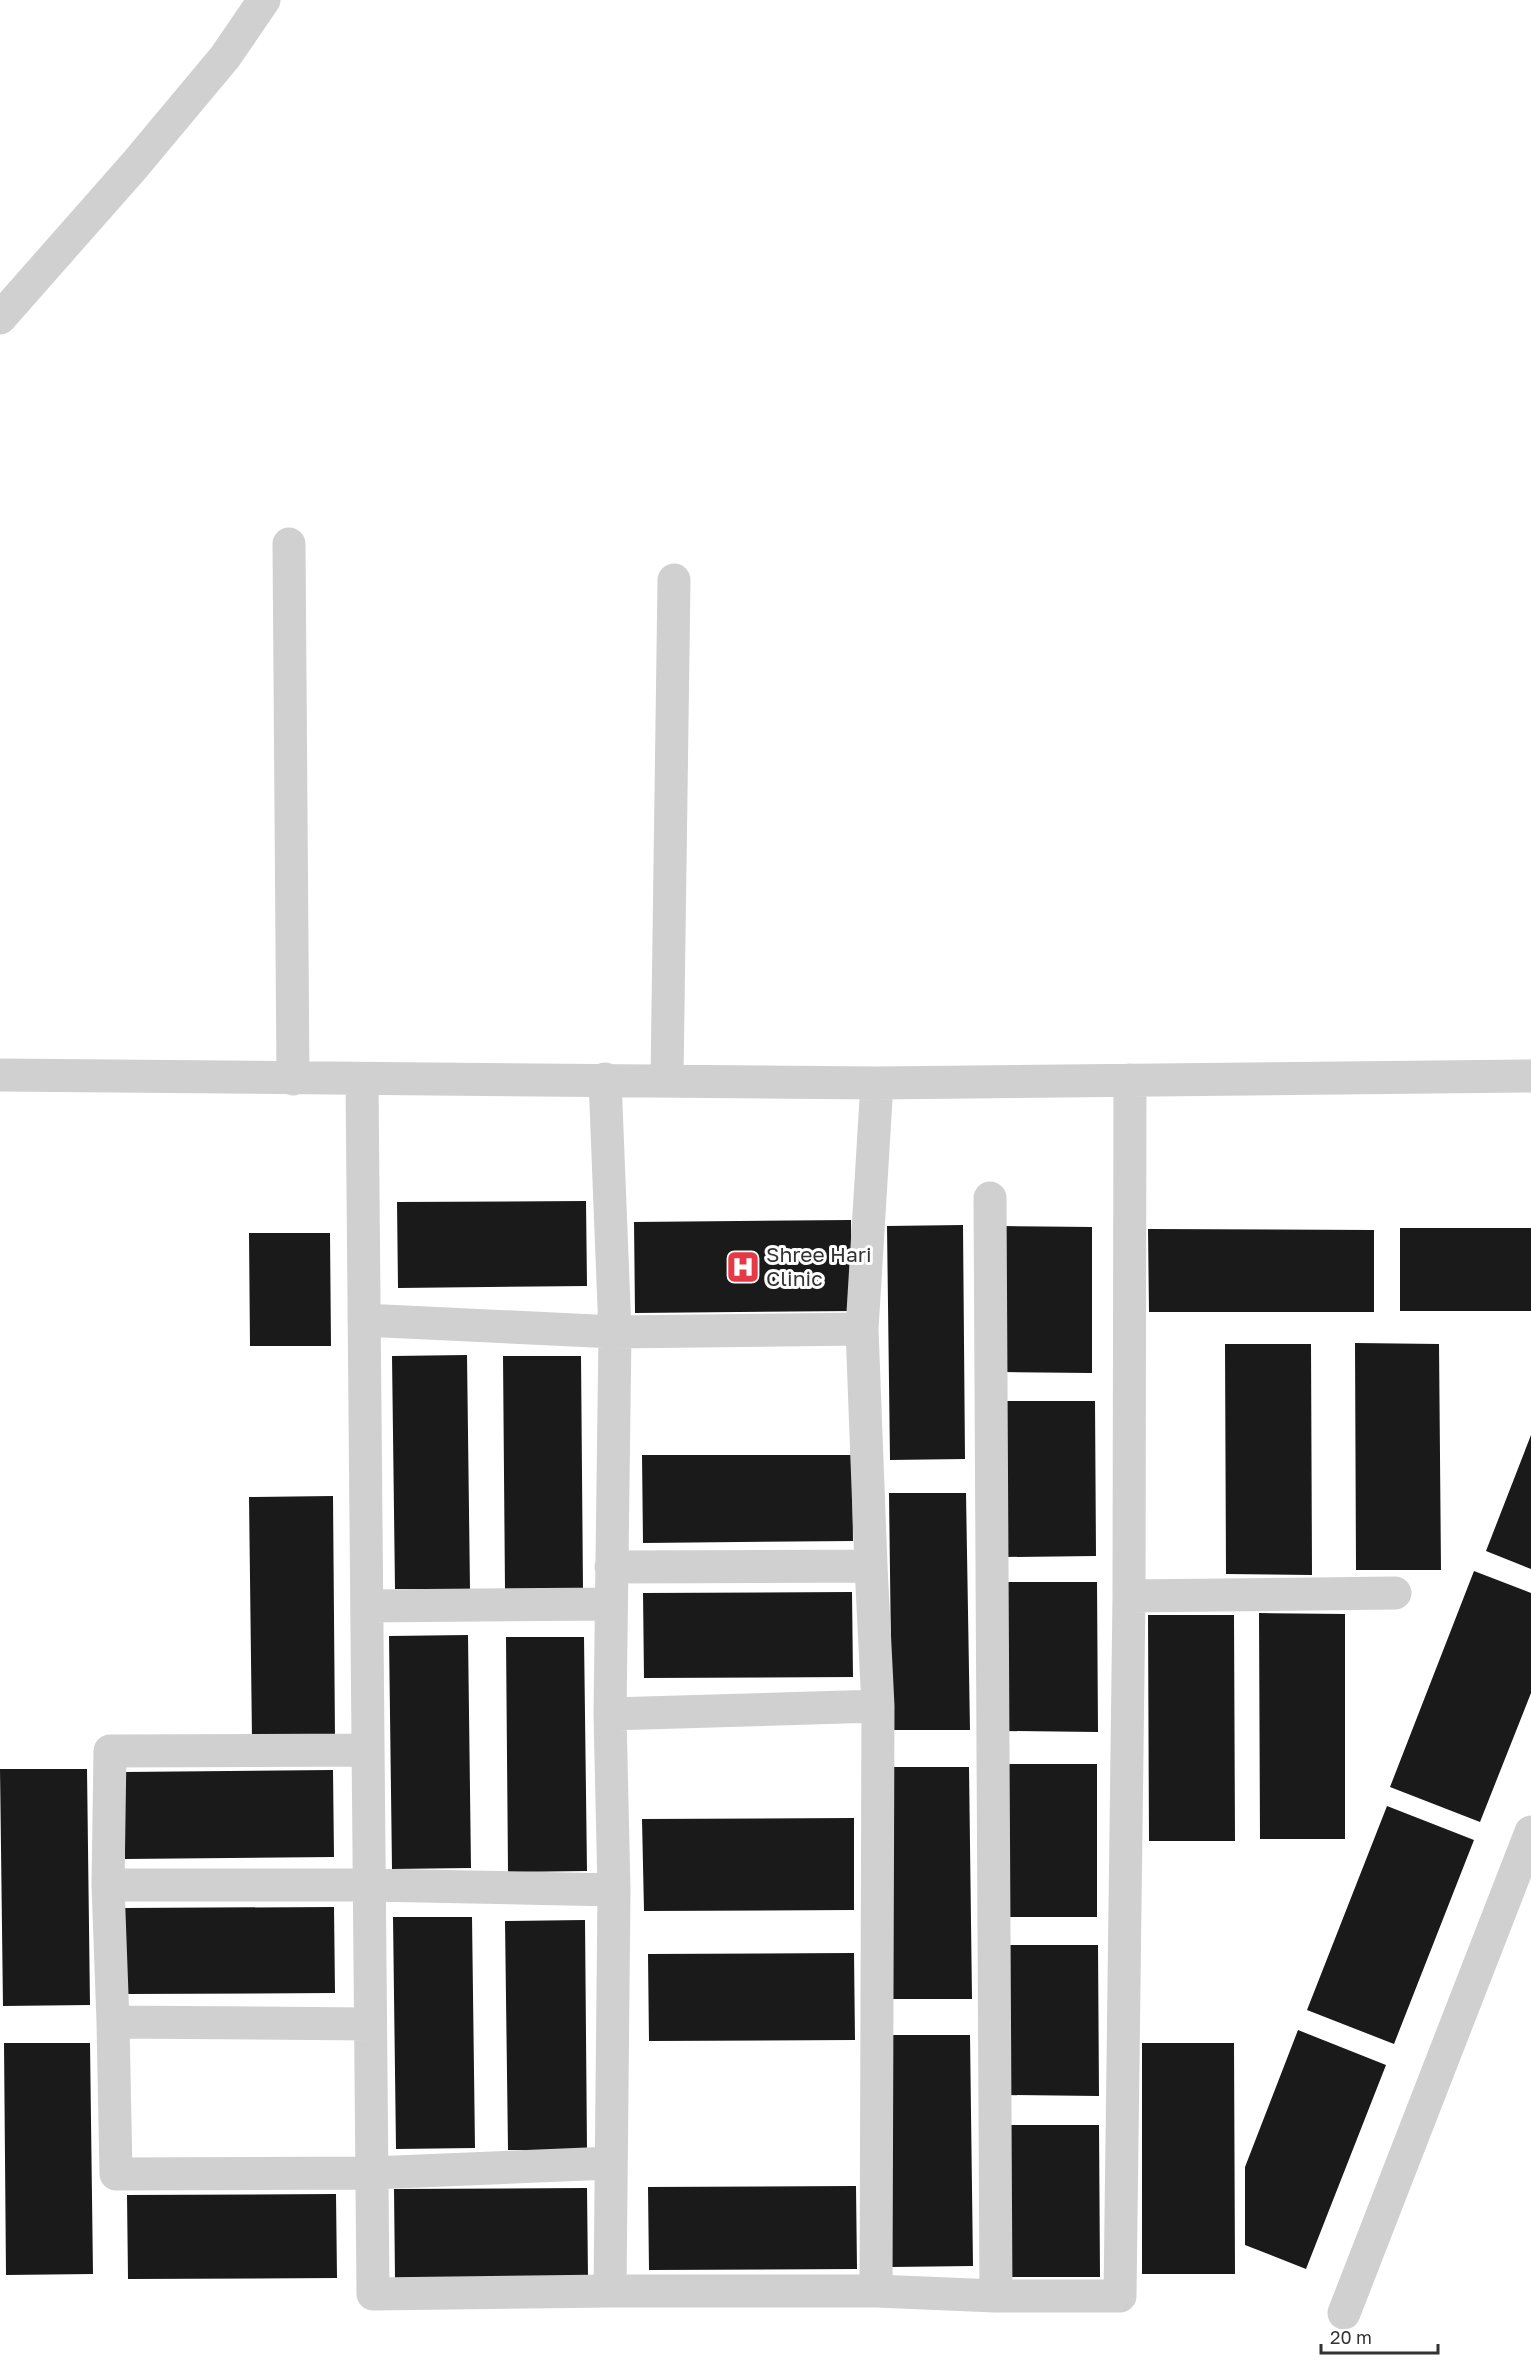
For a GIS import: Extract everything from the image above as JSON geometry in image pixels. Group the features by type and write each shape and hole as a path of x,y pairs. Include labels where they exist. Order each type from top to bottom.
{"street":[{"path":"0,318 134,166 225,57 264,0"},
{"path":"289,544 293,1079"},
{"path":"667,1080 674,580"},
{"path":"0,1076 362,1080 605,1079 878,1083 1531,1076"},
{"path":"605,1079 615,1332 610,1714 614,1890 610,2291"},
{"path":"362,1080 373,2294 876,2291 996,2296 1120,2296 1129,1596 1130,1080"},
{"path":"876,2291 878,1706 862,1329 878,1083"},
{"path":"990,1198 996,2296"},
{"path":"364,1320 615,1332 862,1329"},
{"path":"611,1567 871,1566"},
{"path":"1129,1596 1395,1593"},
{"path":"367,1606 611,1604"},
{"path":"610,1714 878,1706"},
{"path":"368,1750 110,1752 108,1885 116,2174 372,2173 611,2163"},
{"path":"1344,2313 1531,1832"},
{"path":"108,1885 614,1890"},
{"path":"113,2022 370,2024"}],"building":[{"path":"586,1201 587,1286 398,1288 397,1202"},
{"name":"Shree Hari Clinic","path":"851,1220 852,1311 635,1313 634,1222"},
{"path":"963,1225 965,1459 890,1460 887,1226"},
{"path":"1003,1226 1092,1227 1092,1373 1004,1372"},
{"path":"1400,1228 1531,1228 1531,1311 1400,1311"},
{"path":"1148,1229 1374,1230 1374,1312 1149,1312"},
{"path":"249,1233 330,1233 331,1346 250,1346"},
{"path":"1355,1343 1439,1344 1441,1570 1356,1570"},
{"path":"1225,1344 1311,1344 1312,1575 1226,1574"},
{"path":"467,1355 470,1589 395,1589 392,1356"},
{"path":"503,1356 581,1356 583,1590 505,1590"},
{"path":"1004,1401 1095,1401 1096,1556 1005,1557"},
{"path":"1531,1435 1531,1569 1486,1551"},
{"path":"642,1455 852,1455 853,1541 643,1543"},
{"path":"889,1493 966,1493 970,1730 892,1730"},
{"path":"333,1496 335,1738 252,1739 249,1497"},
{"path":"1474,1571 1531,1593 1531,1693 1480,1822 1390,1787"},
{"path":"1005,1582 1097,1582 1098,1732 1005,1731"},
{"path":"852,1592 853,1677 644,1678 643,1593"},
{"path":"1259,1613 1345,1614 1345,1839 1260,1839"},
{"path":"1148,1615 1234,1615 1235,1841 1149,1841"},
{"path":"468,1635 471,1868 392,1869 389,1636"},
{"path":"506,1637 584,1637 587,1871 508,1872"},
{"path":"1005,1764 1097,1764 1097,1917 1005,1917"},
{"path":"890,1767 969,1767 972,1999 892,1999"},
{"path":"0,1769 87,1769 90,2005 3,2006"},
{"path":"333,1770 334,1857 125,1859 124,1772"},
{"path":"1387,1806 1474,1840 1394,2044 1307,2010"},
{"path":"854,1818 854,1910 644,1911 642,1819"},
{"path":"334,1907 335,1993 125,1994 124,1908"},
{"path":"393,1917 472,1917 475,2148 396,2149"},
{"path":"585,1920 587,2150 508,2150 505,1921"},
{"path":"1006,1945 1098,1945 1099,2096 1006,2095"},
{"path":"854,1953 855,2040 649,2041 648,1954"},
{"path":"1298,2030 1386,2065 1306,2269 1245,2245 1245,2167"},
{"path":"889,2035 970,2035 973,2266 892,2267"},
{"path":"4,2043 90,2043 93,2274 6,2275"},
{"path":"1142,2043 1234,2043 1235,2274 1142,2274"},
{"path":"1006,2125 1099,2125 1100,2277 1007,2277"},
{"path":"856,2186 857,2269 649,2270 648,2187"},
{"path":"587,2188 588,2278 395,2278 394,2189"},
{"path":"336,2194 337,2278 128,2279 127,2195"}],"place":[{"name":"Shree Hari Clinic","path":"743,1267"}]}
